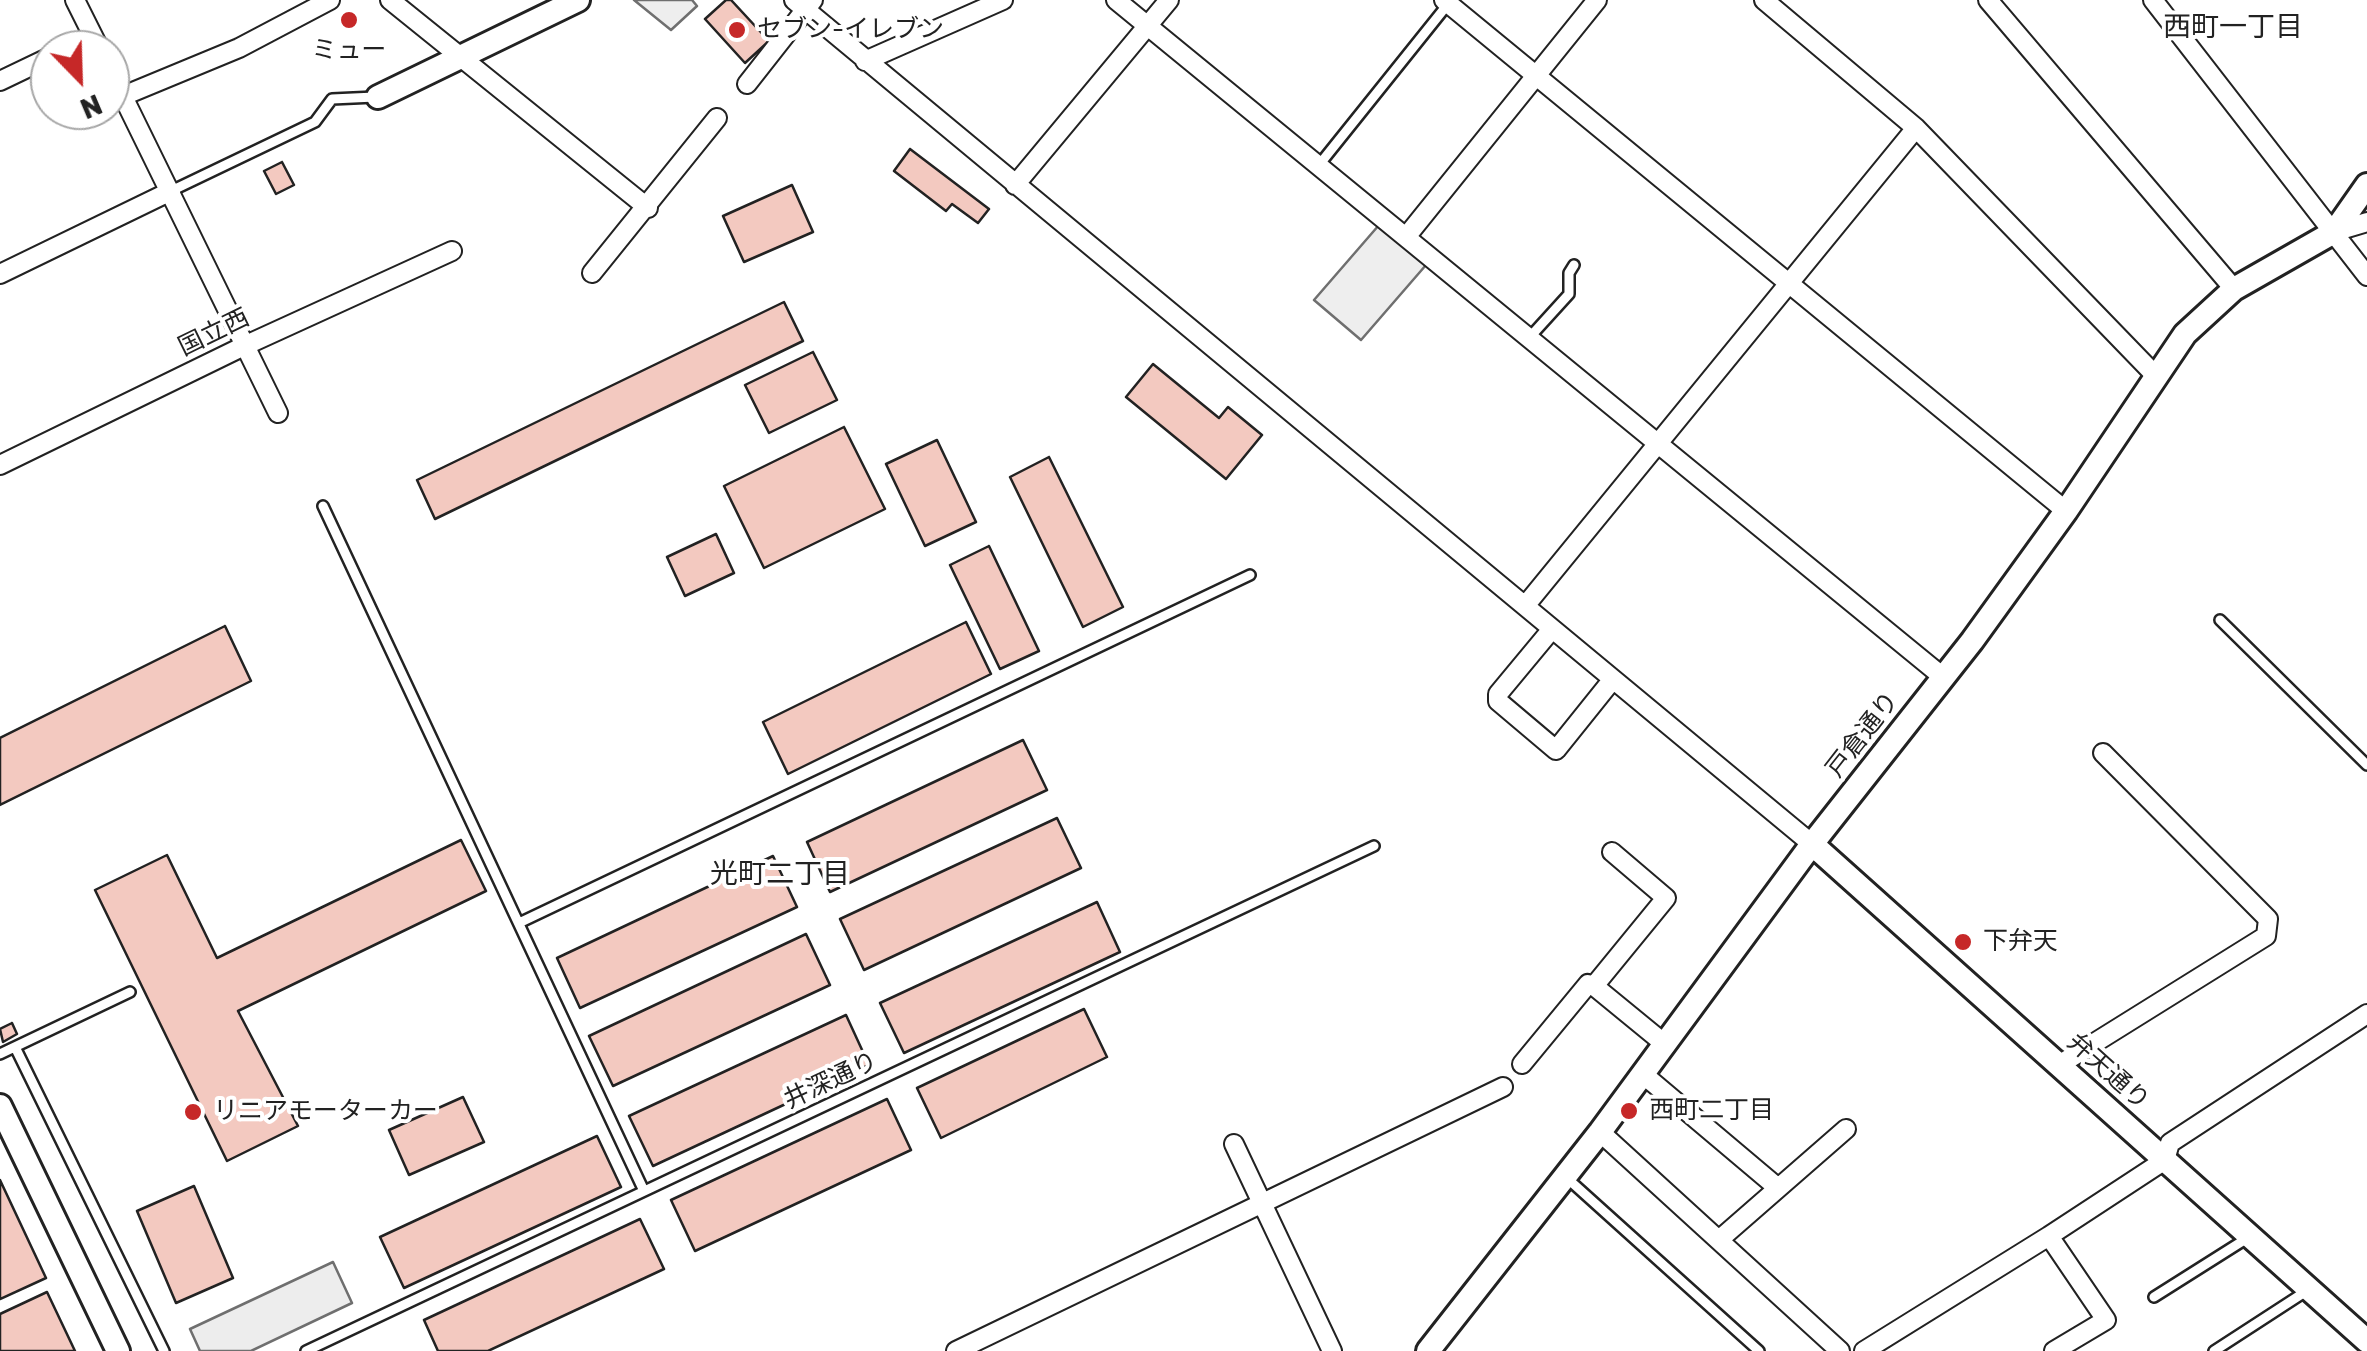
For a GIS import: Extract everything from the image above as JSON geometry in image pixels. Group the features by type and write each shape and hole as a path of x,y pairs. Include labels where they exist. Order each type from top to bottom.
{"street":[{"path":"75,0 90,30"},
{"path":"130,93 238,48 330,0"},
{"path":"390,0 648,208"},
{"path":"864,62 1003,0"},
{"path":"1116,0 1944,677"},
{"path":"1015,185 1168,0"},
{"path":"1406,238 1596,0"},
{"path":"1764,0 1916,128 2156,375"},
{"path":"1988,0 2234,289"},
{"path":"2153,0 2367,276"},
{"path":"1446,2 2066,511"},
{"path":"378,96 564,4"},
{"path":"747,84 804,4 864,62 1812,844"},
{"path":"0,82 30,67"},
{"path":"130,110 278,414"},
{"path":"592,274 717,118"},
{"path":"1525,606 1916,128"},
{"name":"戸倉通り","path":"1428,1351 1566,1177 1812,844 1944,677 2066,511 2185,334 2234,289 2334,232 2367,185"},
{"path":"0,274 170,191"},
{"path":"2334,232 2367,222"},
{"name":"国立西","path":"0,465 452,250"},
{"path":"1552,629 1498,694 1498,700 1556,750 1612,679"},
{"path":"2059,1065 2266,936 2268,918 2103,753"},
{"name":"弁天通り","path":"1812,844 2367,1340"},
{"path":"1594,986 1666,898 1612,852"},
{"path":"1522,1064 1588,984 1666,1044"},
{"path":"1864,1351 2165,1160 2170,1143 2367,1014"},
{"path":"1644,1075 1778,1188"},
{"path":"956,1351 1503,1087"},
{"path":"0,1106 118,1351"},
{"path":"1720,1239 1846,1129"},
{"path":"1600,1132 1840,1351"},
{"path":"1234,1144 1332,1351"},
{"path":"2050,1236 2106,1320 2054,1351"}],"lane":[{"path":"1318,166 1446,2"},
{"path":"170,191 316,122 332,99 378,96"},
{"path":"1529,338 1569,294 1569,273 1574,265"},
{"path":"323,506 644,1192"},
{"path":"518,923 1250,575"},
{"path":"2220,620 2367,765"},
{"name":"井深通り","path":"306,1351 1374,846"},
{"path":"0,1054 130,992"},
{"path":"15,1046 164,1351"},
{"path":"1566,1177 1759,1351"},
{"path":"2154,1297 2251,1236"},
{"path":"2214,1351 2310,1290"}],"shaded area":[{"path":"634,0 692,0 697,6 671,30"},
{"path":"1379,225 1426,265 1361,340 1314,300"},
{"path":"333,1262 352,1303 251,1351 200,1351 190,1329"}],"building":[{"name":"セブン-イレブン","path":"731,0 769,41 745,63 705,19"},
{"path":"910,149 989,209 978,223 952,204 946,211 894,171"},
{"path":"282,162 294,185 276,194 264,171"},
{"path":"792,185 813,232 744,262 723,216"},
{"path":"784,302 803,341 435,519 417,480"},
{"path":"813,352 837,400 769,433 745,385"},
{"path":"1153,364 1219,418 1228,407 1262,435 1226,479 1126,397"},
{"path":"844,427 885,509 764,568 724,486"},
{"path":"937,440 976,522 925,546 886,464"},
{"path":"1049,457 1123,607 1083,627 1010,477"},
{"path":"716,534 734,573 685,596 667,557"},
{"path":"989,546 1039,651 1000,669 950,565"},
{"path":"966,622 991,674 788,774 763,722"},
{"path":"225,626 251,681 0,805 0,738"},
{"path":"1023,740 1047,790 830,892 807,842"},
{"path":"1057,818 1081,868 864,970 840,919"},
{"path":"461,840 486,891 238,1011 298,1126 227,1161 95,890 167,855 217,958"},
{"path":"773,856 797,907 580,1008 557,958"},
{"path":"1097,902 1120,952 904,1053 880,1003"},
{"path":"806,934 830,985 613,1086 589,1036"},
{"path":"1084,1009 1107,1057 941,1138 917,1088"},
{"path":"846,1015 869,1065 653,1166 629,1116"},
{"path":"12,1023 17,1034 3,1042 0,1029"},
{"path":"463,1097 484,1142 409,1175 389,1130"},
{"path":"887,1099 911,1150 695,1251 671,1200"},
{"path":"597,1136 621,1187 404,1288 380,1237"},
{"path":"0,1180 46,1278 0,1299"},
{"path":"194,1186 233,1278 176,1303 137,1211"},
{"path":"640,1219 664,1269 488,1351 438,1351 424,1320"},
{"path":"47,1292 75,1351 0,1351 0,1314"}],"place":[{"name":"ミュー","path":"349,20"},
{"name":"セブン-イレブン","path":"737,30"},
{"name":"下弁天","path":"1963,942"},
{"name":"西町二丁目","path":"1629,1111"},
{"name":"リニアモーターカー","path":"193,1112"}],"district":[{"name":"西町一丁目","path":"2233,28"},
{"name":"光町二丁目","path":"780,875"}]}
